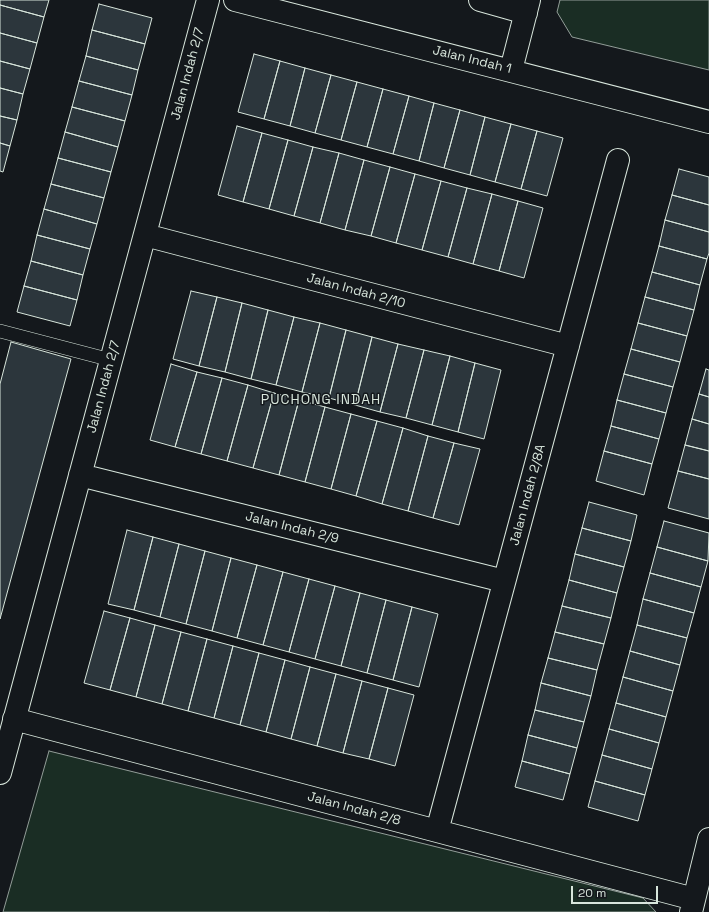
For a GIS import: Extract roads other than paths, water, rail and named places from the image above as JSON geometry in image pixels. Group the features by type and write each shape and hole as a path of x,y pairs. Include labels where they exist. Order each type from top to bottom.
{"street":[{"name":"Jalan Indah 2/7","path":"0,774 208,0"},
{"name":"Jalan Indah 1","path":"235,0 709,122"},
{"path":"480,0 528,6 511,70"},
{"name":"Jalan Indah 2/8A","path":"437,831 618,160"},
{"name":"Jalan Indah 2/10","path":"145,235 568,346"},
{"name":"Jalan Indah 2/9","path":"80,475 504,581"},
{"name":"Jalan Indah 2/8","path":"14,719 437,831 692,905"},
{"path":"692,905 709,839"}],"lane":[{"path":"0,331 111,360"}],"district":[{"name":"PUCHONG INDAH","path":"321,400"}]}
